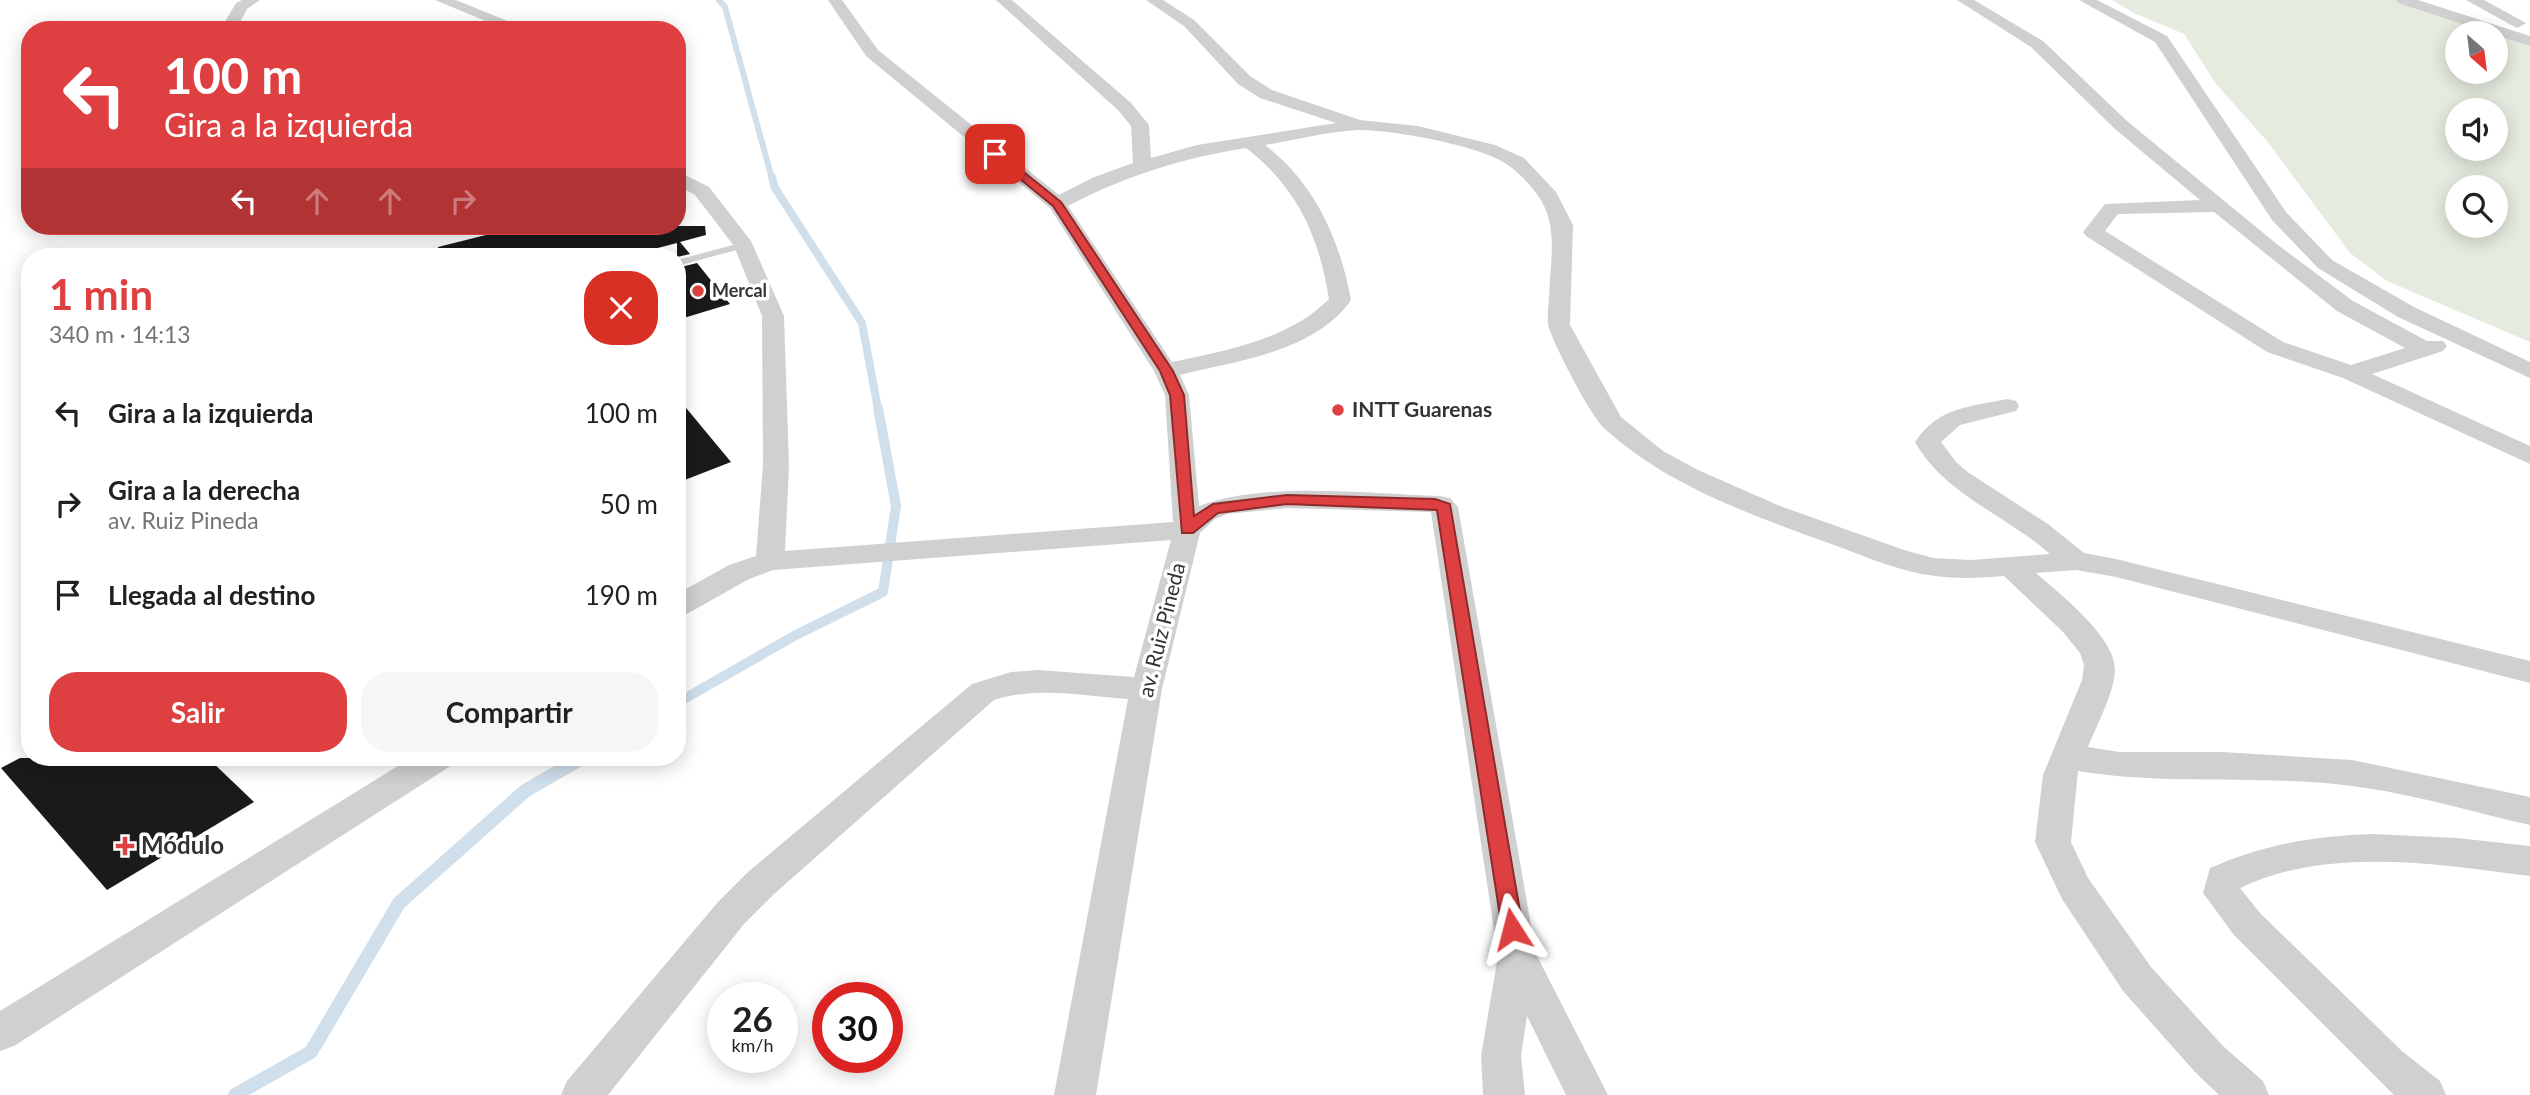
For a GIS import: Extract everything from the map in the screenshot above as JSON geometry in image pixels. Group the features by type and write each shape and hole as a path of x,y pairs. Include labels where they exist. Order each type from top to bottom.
{"street":[{"path":"233,21 241,6 253,0"},
{"path":"442,0 498,21"},
{"name":"av. Ruiz Pineda","path":"835,0 872,53 1057,204 1166,371 1177,395 1187,530 1146,689 1075,1095"},
{"path":"1003,0 1125,107 1140,125 1142,166"},
{"path":"1153,0 1189,23 1244,80 1266,94 1359,125 1418,131 1489,149 1517,162 1549,196 1563,225 1559,325 1578,365 1611,422 1654,456 1689,476 1770,512 1895,557 1933,567 2010,566 2076,561 2116,568 2530,672"},
{"path":"1964,0 2038,44 2121,125 2345,306 2424,349"},
{"path":"2085,0 2161,39 2278,216 2325,264 2406,312 2530,371"},
{"path":"2403,0 2530,41"},
{"path":"2473,0 2530,29"},
{"path":"1057,204 1099,182 1197,150 1359,125"},
{"path":"1166,371 1246,351 1296,332 1328,316 1340,300 1338,282 1319,227 1302,195 1277,163 1250,142"},
{"path":"686,182 702,191 744,245 773,316 776,465 770,561"},
{"path":"2220,206 2112,208 2093,232 2275,347 2351,373 2530,456"},
{"path":"2351,373 2459,338"},
{"path":"2007,407 1943,423 1933,430 1928,442 1932,453 1947,468 2033,526 2076,561"},
{"path":"686,602 739,572 770,561 1187,530 1213,508 1287,500 1435,503 1444,507 1517,956 1587,1095"},
{"path":"2010,566 2063,614 2091,646 2099,663 2098,680 2060,775 2053,842 2064,868 2137,979 2209,1059 2248,1095"},
{"path":"582,1095 731,913 761,883 983,692 1010,682 1038,681 1146,689"},
{"path":"2066,756 2119,765 2222,765 2353,773 2530,811"},
{"path":"0,1033 424,766"},
{"path":"2425,1095 2389,1065 2247,924 2221,893 2223,879 2242,867 2300,855 2385,848 2456,852 2530,861"},
{"path":"1504,1095 1502,1056 1517,956"}],"lane":[{"path":"686,261 744,245"}],"shaded area":[{"path":"2112,0 2394,0 2462,21 2445,21 2445,84 2508,84 2508,38 2530,46 2530,342 2387,281 2350,253 2267,141 2216,84 2184,34 2136,14"}],"building":[{"path":"686,226 705,226 706,235 680,242 685,248 677,248 677,243 658,248 438,247 486,235 686,235"},
{"name":"Mercal","path":"697,263 730,304 686,317 686,266"},
{"path":"686,408 731,462 686,480"},
{"name":"Módulo","path":"20,758 21,766 216,766 254,802 107,890 1,768"}],"waterway":[{"path":"719,0 725,7 772,179"},
{"path":"772,177 775,188 862,323 878,409"},
{"path":"686,698 794,636 883,592 896,506 878,408"},
{"path":"235,1095 311,1052 399,903 525,791 568,766"}],"place":[{"name":"Mercal","path":"698,291"},
{"name":"INTT Guarenas","path":"1338,410"},
{"name":"Módulo","path":"125,846"}],"route":[{"path":"995,154 1057,204 1166,371 1177,395 1187,530 1213,508 1287,500 1435,503 1444,507 1512,929"}]}
